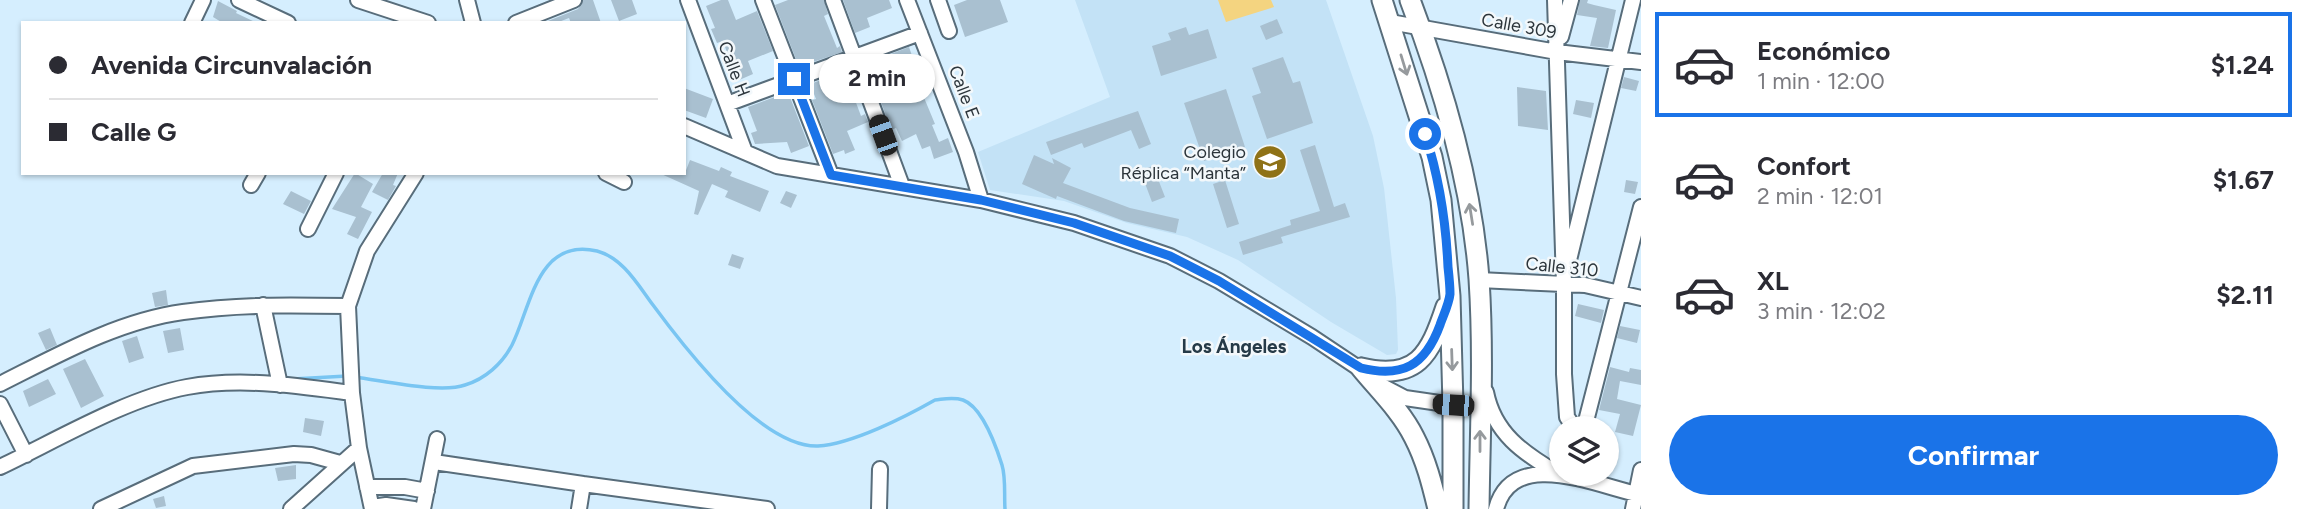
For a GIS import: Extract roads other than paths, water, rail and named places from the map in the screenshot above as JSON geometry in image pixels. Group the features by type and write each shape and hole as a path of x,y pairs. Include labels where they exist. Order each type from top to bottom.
{"highway":[{"path":"1382,0 1432,157 1441,200 1450,296 1453,509"},
{"path":"1410,0 1421,28 1471,209 1479,280 1479,509"},
{"path":"1361,368 1380,373 1395,372 1417,361 1428,351 1435,338 1450,296"},
{"path":"1361,368 1414,436 1429,472 1438,509"}],"street":[{"path":"193,21 202,0"},
{"path":"239,0 269,19"},
{"path":"358,0 404,19"},
{"path":"400,0 404,19"},
{"path":"467,0 472,21"},
{"path":"520,21 549,5 574,0"},
{"name":"Calle H","path":"688,0 745,152"},
{"path":"763,0 831,175"},
{"path":"833,0 902,186"},
{"name":"Calle E","path":"907,0 966,152 981,200"},
{"path":"938,0 949,31"},
{"path":"1555,0 1567,416"},
{"path":"1557,52 1571,0"},
{"path":"1564,283 1633,0"},
{"name":"Calle 309","path":"1390,22 1557,52 1641,62"},
{"path":"727,104 920,33"},
{"path":"686,127 776,166 981,200 1074,223 1170,256 1219,281 1361,368 1386,389 1405,398 1453,405"},
{"path":"308,229 335,175"},
{"path":"414,509 386,505 372,508 359,448 352,393 348,306 367,251 415,175"},
{"path":"610,175 624,182"},
{"path":"1585,416 1641,207"},
{"name":"Calle 310","path":"1479,280 1585,285 1641,298"},
{"path":"0,384 71,348 133,324 181,312 263,305 348,306"},
{"path":"263,305 280,385"},
{"path":"1480,362 1488,402 1503,432 1527,456 1549,466"},
{"path":"0,467 135,402 186,387 232,383 352,393"},
{"path":"0,404 26,455"},
{"path":"423,509 437,439"},
{"path":"291,509 310,502 340,463 359,448"},
{"path":"101,509 194,467 294,454 311,455 340,463"},
{"path":"433,463 583,484 680,504 767,509"},
{"path":"879,509 880,469"},
{"path":"1633,509 1641,470"},
{"path":"1496,509 1503,489 1518,477 1549,475"},
{"path":"579,509 583,484"},
{"path":"366,487 405,486 427,491"},
{"path":"1607,486 1638,494"}],"waterway":[{"path":"354,377 441,388 465,385 479,379 492,370 508,352 539,278 549,265 561,254 577,249 597,251 615,260 629,273 684,345 726,392 773,431 796,442 818,446 846,440 894,421 935,400 949,398 970,404 987,428 1002,465 1005,509"},
{"path":"293,379 347,376"}],"place":[{"name":"Colegio Réplica “Manta”","path":"1270,162"}],"district":[{"name":"Los Ángeles","path":"1234,346"}]}
